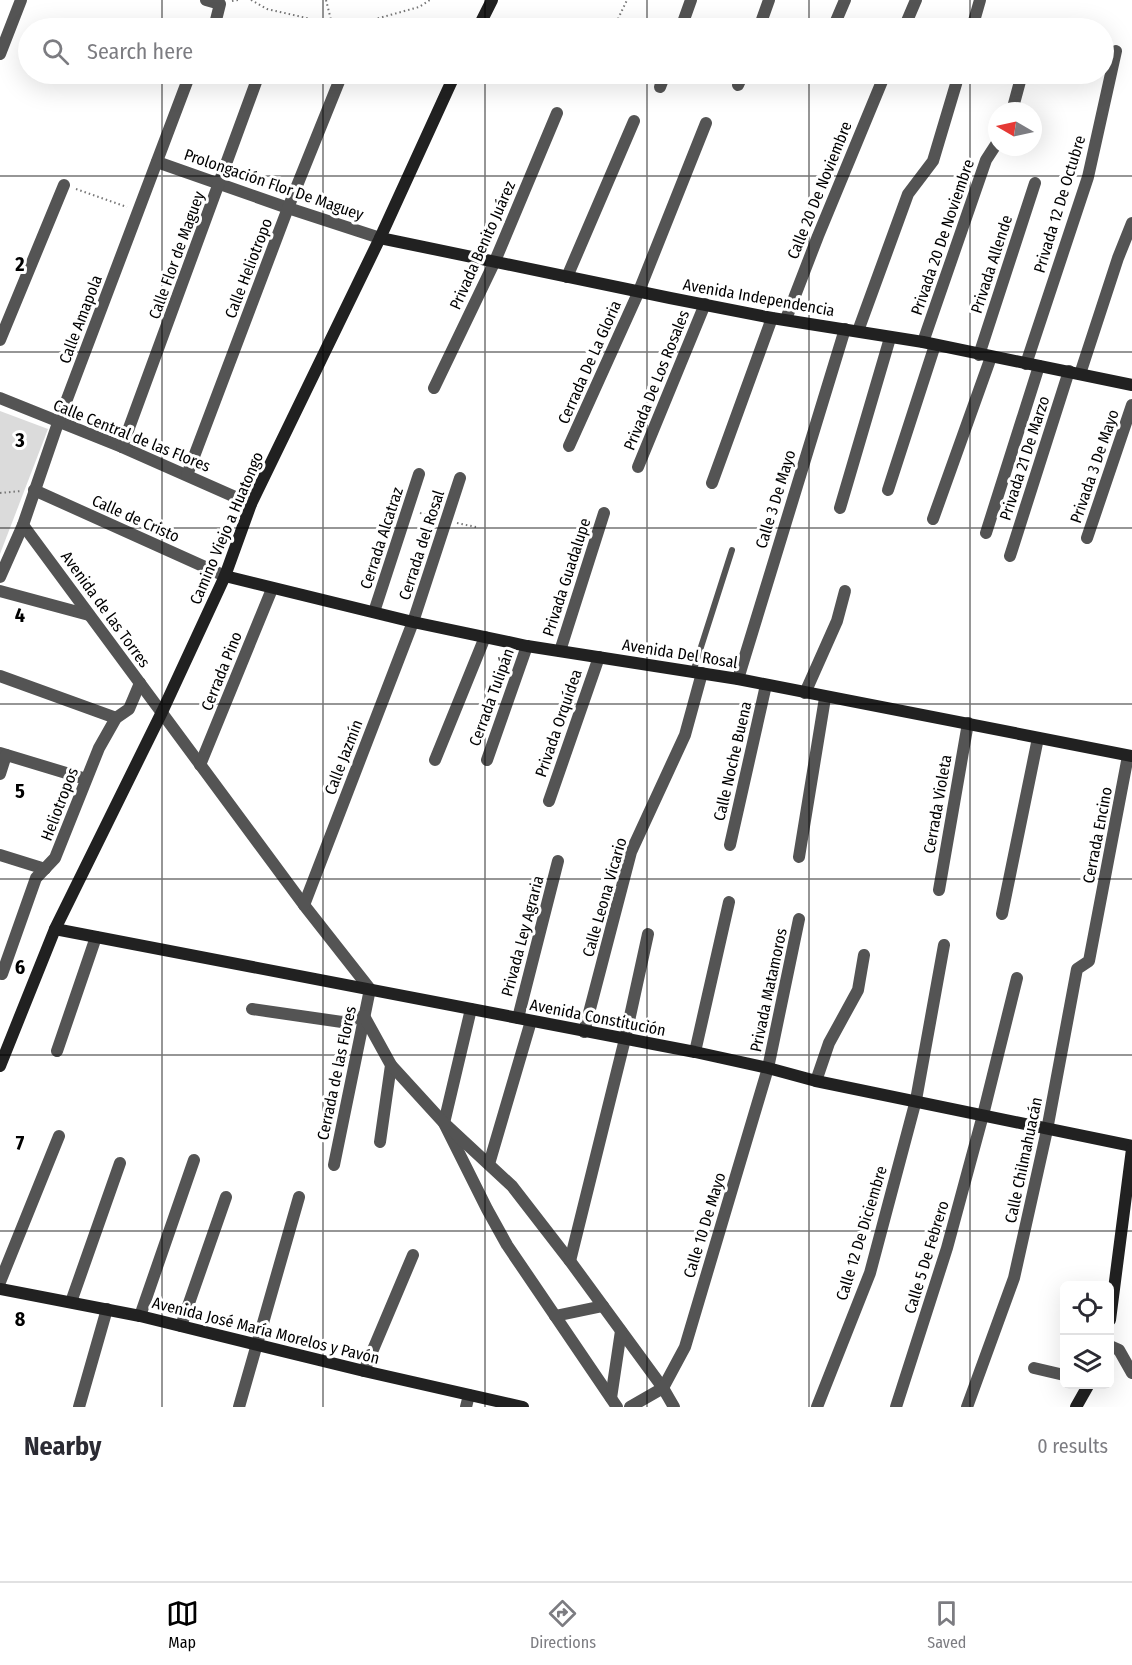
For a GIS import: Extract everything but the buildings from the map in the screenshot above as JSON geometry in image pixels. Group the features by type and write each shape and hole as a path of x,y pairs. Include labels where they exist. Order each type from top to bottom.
{"main road":[{"path":"483,18 492,0"},
{"name":"Camino Viejo a Huatongo","path":"0,1066 55,929 162,712 225,576 251,504 380,238 450,84"},
{"name":"Avenida Independencia","path":"380,238 772,318 929,344 1132,385"},
{"name":"Avenida Del Rosal","path":"225,576 413,622 527,646 738,679 825,698 968,723 1130,756"},
{"name":"Avenida Constitución","path":"55,929 695,1052 816,1081 916,1100 1132,1148"},
{"path":"1114,1289 1132,1148"},
{"name":"Avenida José María Morelos y Pavón","path":"0,1289 140,1316 364,1371 468,1401 523,1407"},
{"path":"1076,1407 1086,1389"}],"street":[{"path":"0,54 5,23 21,0"},
{"path":"206,0 220,4 216,18"},
{"path":"685,18 691,0"},
{"path":"763,18 769,0"},
{"path":"837,18 845,0"},
{"path":"908,18 916,0"},
{"path":"975,18 980,0"},
{"name":"Privada 12 De Octubre","path":"1114,60 1116,51"},
{"name":"Calle Amapola","path":"0,577 23,525 58,423 186,84"},
{"name":"Calle Flor de Maguey","path":"122,447 255,84"},
{"name":"Calle Heliotropo","path":"187,475 288,208 338,84"},
{"name":"Calle 20 De Noviembre","path":"786,319 881,84"},
{"path":"858,331 908,194 933,161 955,84"},
{"path":"1014,102 1019,84"},
{"name":"Privada 12 De Octubre","path":"986,533 1032,365 1088,177 1109,84"},
{"name":"Privada Benito Juárez","path":"434,388 495,261 557,114"},
{"path":"567,277 634,122"},
{"name":"Cerrada De La Gloria","path":"569,446 639,291 706,123"},
{"name":"Privada 20 De Noviembre","path":"888,490 929,344 989,156"},
{"name":"Prolongación Flor De Maguey","path":"157,162 380,238"},
{"name":"Privada Allende","path":"933,519 985,356 1035,183"},
{"path":"0,340 64,185"},
{"name":"Privada 21 De Marzo","path":"1010,556 1075,372 1132,223"},
{"name":"Privada De Los Rosales","path":"638,467 705,304"},
{"path":"712,483 772,318"},
{"name":"Calle 3 De Mayo","path":"738,679 845,329"},
{"path":"840,508 890,338"},
{"name":"Calle Central de las Flores","path":"0,398 122,447 251,504"},
{"name":"Privada 3 De Mayo","path":"1087,538 1132,405"},
{"name":"Cerrada Alcatraz","path":"374,612 419,474"},
{"name":"Cerrada del Rosal","path":"413,622 460,478"},
{"name":"Calle de Cristo","path":"34,490 225,576"},
{"name":"Privada Guadalupe","path":"560,651 604,513"},
{"name":"Avenida de las Torres","path":"23,525 304,905 370,989"},
{"name":"Cerrada Pino","path":"200,765 272,589"},
{"path":"0,591 89,615"},
{"path":"805,693 837,621 845,591"},
{"name":"Calle Jazmín","path":"304,905 413,622"},
{"path":"435,760 485,637"},
{"name":"Cerrada Tulipán","path":"487,760 527,646"},
{"name":"Privada Orquídea","path":"549,801 599,657"},
{"name":"Calle Leona Vicario","path":"584,1032 631,852 685,735 698,672"},
{"path":"0,676 116,718"},
{"name":"Heliotropos","path":"2,974 36,878 56,858 99,748 116,718 129,709 140,683"},
{"name":"Calle Noche Buena","path":"730,845 766,685"},
{"path":"799,857 825,698"},
{"name":"Cerrada Violeta","path":"939,890 968,723"},
{"path":"1002,914 1038,738"},
{"path":"0,774 3,754 86,779"},
{"name":"Cerrada Encino","path":"1098,921 1130,756"},
{"path":"0,855 45,869"},
{"name":"Privada Ley Agraria","path":"518,1018 558,861"},
{"path":"695,1052 729,902"},
{"name":"Privada Matamoros","path":"768,1068 799,919"},
{"name":"Calle Chilmahuacán","path":"967,1407 1014,1278 1047,1130 1077,969 1089,961 1098,921"},
{"path":"570,1261 625,1039 648,934"},
{"path":"57,1051 96,937"},
{"name":"Calle 12 De Diciembre","path":"817,1407 870,1274 916,1100 944,945"},
{"path":"816,1081 829,1043 858,990 864,955"},
{"name":"Calle 5 De Febrero","path":"896,1407 947,1248 1017,978"},
{"name":"Cerrada de las Flores","path":"334,1165 370,989"},
{"path":"252,1009 342,1022 364,1016 391,1065 444,1123 512,1186 603,1306 663,1388 674,1407"},
{"path":"471,1009 444,1123 507,1245 614,1403"},
{"path":"489,1164 531,1021"},
{"path":"380,1142 391,1065"},
{"name":"Calle 10 De Mayo","path":"663,1388 685,1347 768,1068"},
{"path":"0,1282 59,1136"},
{"path":"140,1316 194,1160"},
{"path":"71,1302 120,1163"},
{"path":"181,1326 226,1197"},
{"path":"239,1407 299,1197"},
{"path":"364,1371 413,1255"},
{"path":"555,1316 603,1306"},
{"path":"79,1407 107,1309"},
{"path":"614,1403 621,1331"},
{"path":"1114,1348 1119,1350 1132,1373"},
{"path":"1034,1368 1060,1374"},
{"path":"630,1407 663,1388"}],"lane":[{"path":"698,672 732,550"}],"path":[{"path":"251,0 267,9 307,18"},
{"path":"326,0 330,18"},
{"path":"379,18 419,7 430,0"},
{"path":"618,18 627,0"},
{"path":"64,185 138,210"},
{"path":"0,493 34,490"}],"shaded area":[{"path":"0,411 48,429 0,554"}]}
